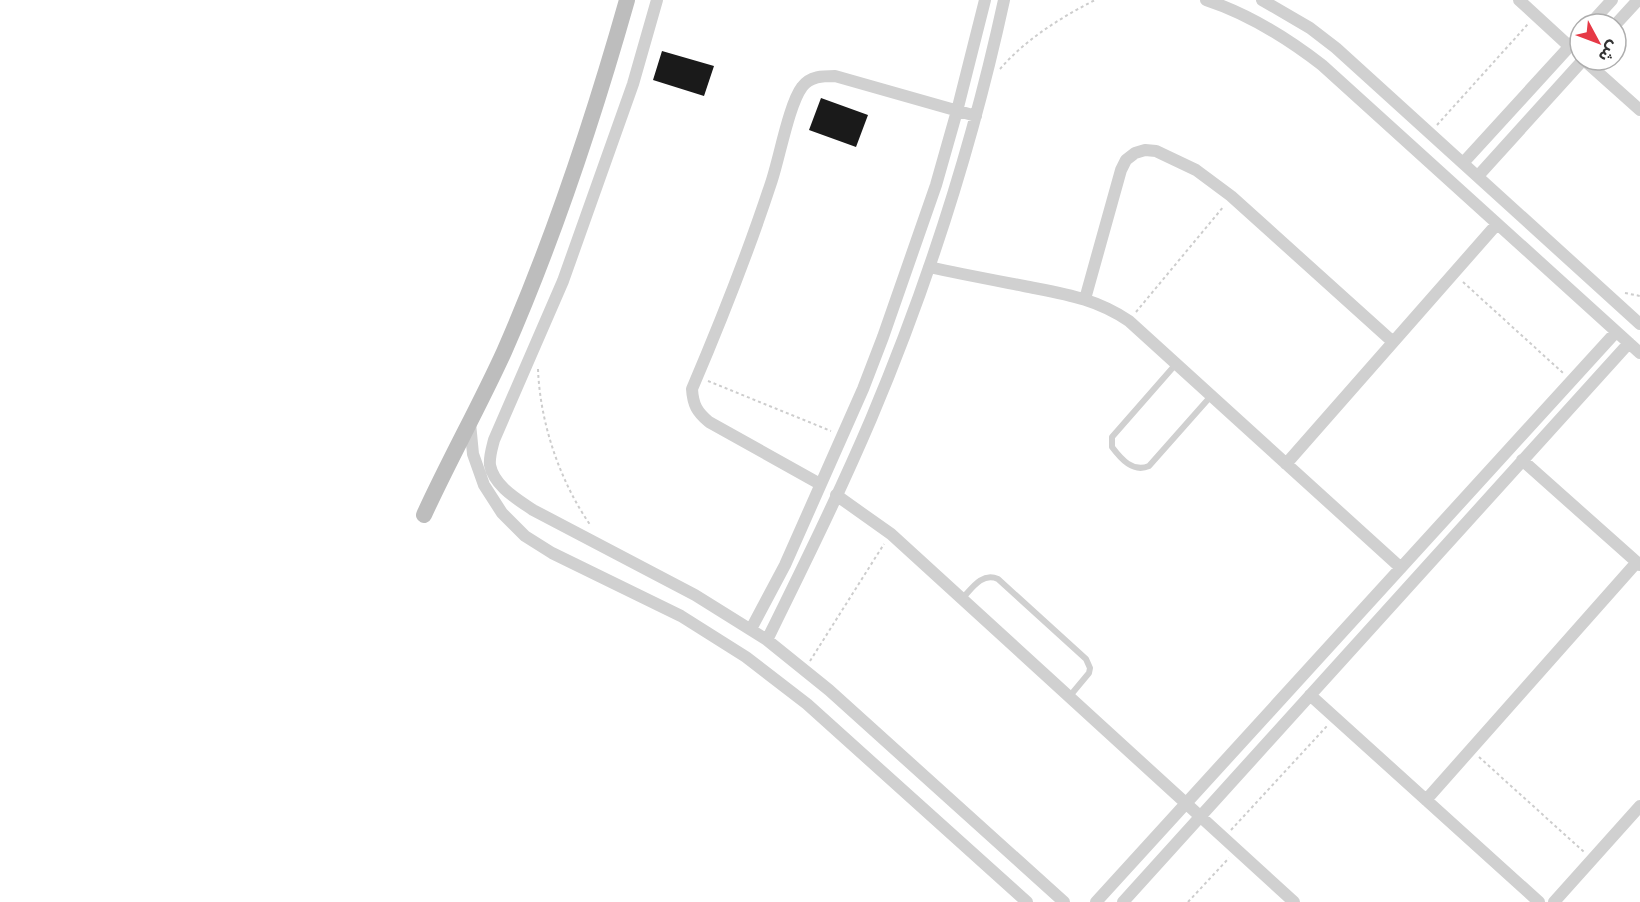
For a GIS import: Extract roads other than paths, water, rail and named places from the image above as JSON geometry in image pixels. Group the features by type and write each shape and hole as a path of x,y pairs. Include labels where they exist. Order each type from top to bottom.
{"street":[{"path":"424,515 503,353 541,263 586,136 627,0"},
{"path":"657,0 633,84 602,177 538,341 494,440 489,463 494,477 511,495 533,510 695,595 766,640 804,669 1064,902"},
{"path":"751,629 785,565 863,389 911,261 957,111 985,0"},
{"path":"766,640 838,490 897,354 929,267 976,116 1004,0"},
{"path":"1206,0 1271,29 1322,65 1640,353"},
{"path":"1262,0 1310,28 1336,48 1640,324"},
{"path":"1519,0 1568,45"},
{"path":"1600,12 1611,0"},
{"path":"1627,12 1638,0"},
{"path":"1463,163 1568,47"},
{"path":"1478,176 1572,72"},
{"path":"1597,72 1640,110"},
{"path":"976,116 835,76 821,76 802,87 794,103 752,242 692,389 692,402 699,414 709,422 838,490 891,534 1294,902"},
{"path":"1085,298 1121,170 1126,160 1135,153 1145,150 1156,151 1177,160 1214,182 1393,342"},
{"path":"1286,464 1497,224"},
{"path":"929,267 1085,298 1129,321 1401,568"},
{"path":"1096,902 1616,332"},
{"path":"1123,902 1629,343"},
{"path":"470,421 473,454 484,485 502,513 525,536 552,553 681,616 746,657 807,704 1027,902"},
{"path":"1426,800 1639,564 1522,460"},
{"path":"1420,547 1434,558"},
{"path":"1391,579 1404,591"},
{"path":"1310,695 1539,902"},
{"path":"1554,902 1640,806"}],"lane":[{"path":"1176,364 1112,437 1112,447 1131,466 1140,469 1149,466 1212,396"},
{"path":"962,599 980,579 989,577 998,579 1089,663 1089,673 1069,697"}]}
